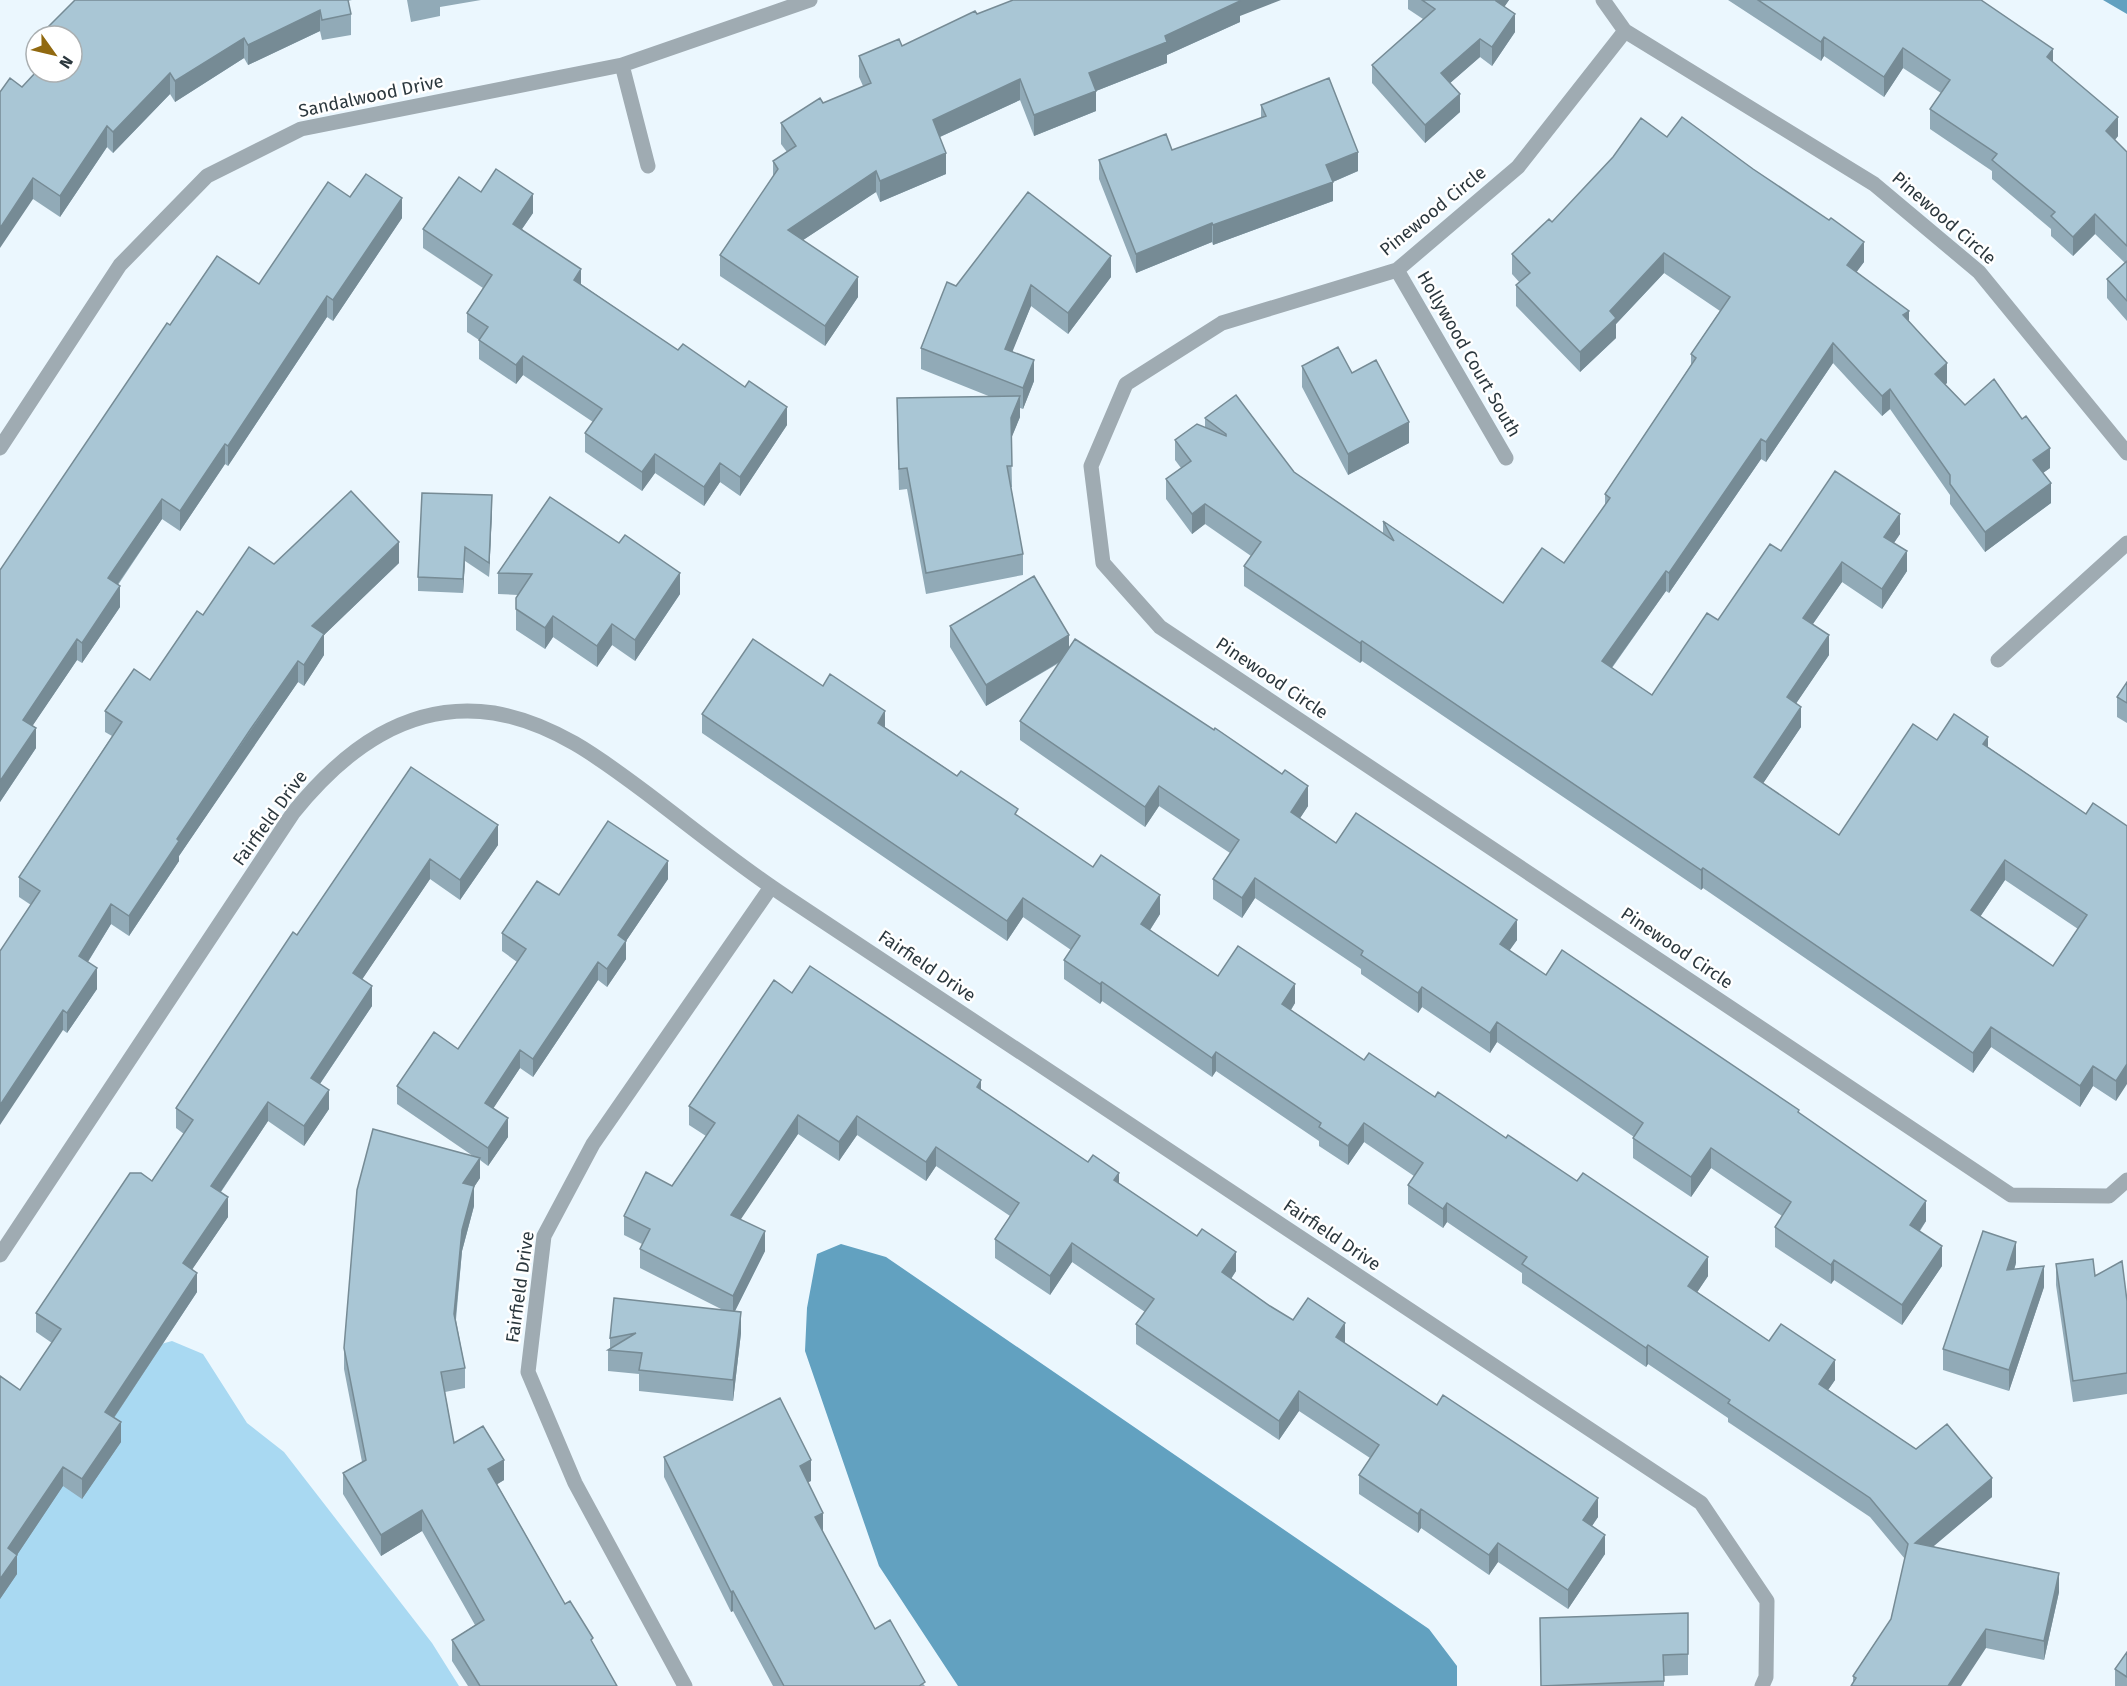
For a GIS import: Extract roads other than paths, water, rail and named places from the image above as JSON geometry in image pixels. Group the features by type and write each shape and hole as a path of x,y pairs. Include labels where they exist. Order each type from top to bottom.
{"street":[{"name":"Sandalwood Drive","path":"0,448 120,265 207,176 301,129 622,65 810,0"},
{"name":"Pinewood Circle","path":"1603,0 1625,31 1874,184 1979,272 2127,453"},
{"name":"Pinewood Circle","path":"1625,31 1518,167 1397,270 1222,323 1126,384 1091,466 1103,563 1160,627 2011,1195 2109,1196 2127,1180"},
{"path":"622,65 648,165"},
{"name":"Hollywood Court South","path":"1397,270 1506,458"},
{"path":"1998,660 2127,543"},
{"name":"Fairfield Drive","path":"0,1254 293,813 315,786 340,761 363,744 398,725 429,715 462,711 494,713 512,717 561,735 597,755 771,887 1701,1503 1767,1601 1766,1677 1762,1686"},
{"name":"Fairfield Drive","path":"685,1686 575,1483 528,1372 544,1236 593,1144 771,887"}]}
